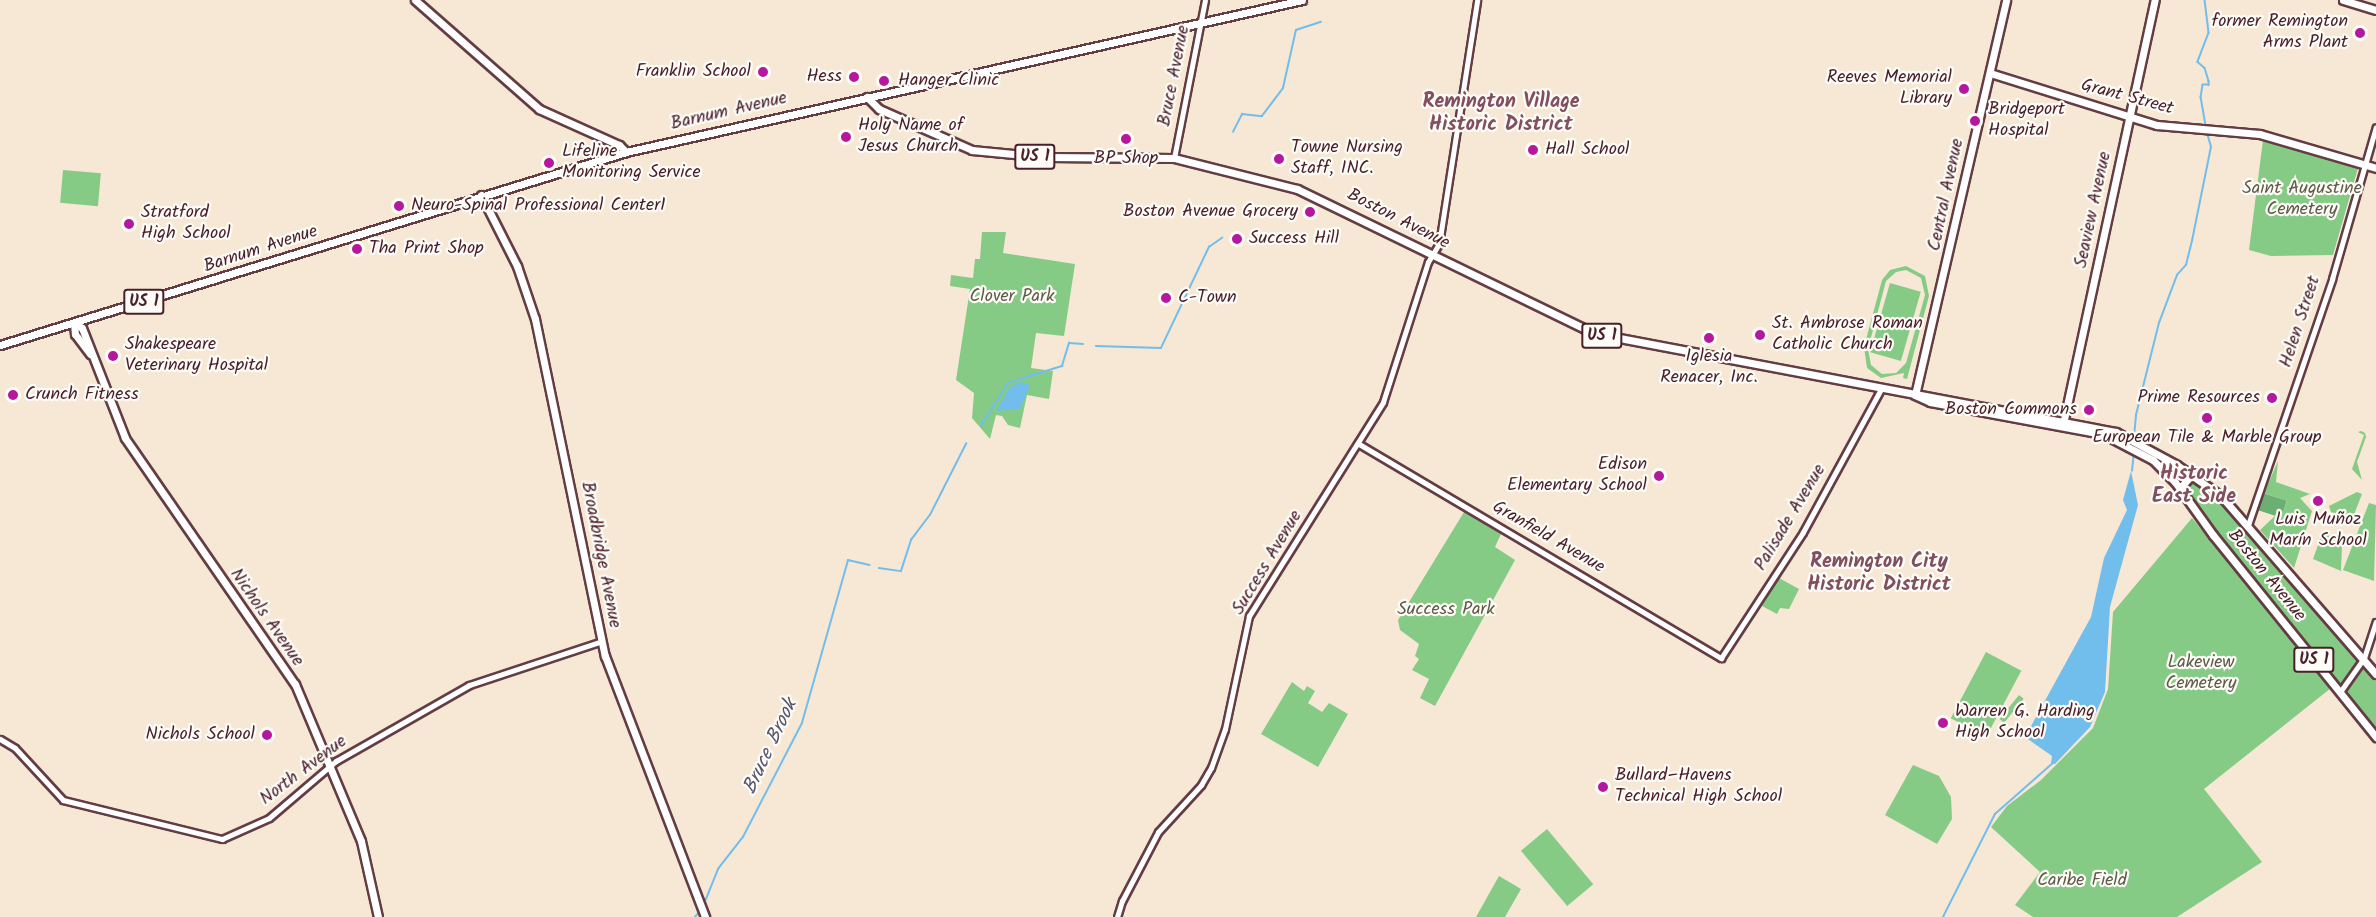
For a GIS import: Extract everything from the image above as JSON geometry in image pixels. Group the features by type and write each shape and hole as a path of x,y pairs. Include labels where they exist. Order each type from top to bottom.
{"main road":[{"path":"415,0 539,109 619,145 626,152"},
{"name":"Barnum Avenue","path":"0,345 480,195 626,152 1302,0"},
{"name":"Central Avenue","path":"1915,395 2006,0"},
{"name":"Seaview Avenue","path":"2063,423 2155,0"},
{"path":"2343,0 2376,10"},
{"name":"Grant Street","path":"1990,73 2157,125 2260,134 2376,168"},
{"name":"Boston Avenue","path":"867,97 879,109 972,150 1045,157 1174,158 1300,190 1593,333 1915,395 1930,402 2063,423 2123,438 2192,474 2221,496 2376,674"},
{"name":"Broadbridge Avenue","path":"480,195 517,266 535,319 602,641 614,681 704,914"},
{"name":"Nichols Avenue","path":"75,323 75,334 90,354 125,438 295,684 331,766 368,862 378,917"},
{"name":"Boston Avenue","path":"2136,445 2159,464 2180,488 2376,737"},
{"path":"2180,488 2192,474"}],"street":[{"name":"Bruce Avenue","path":"1174,158 1205,0"},
{"name":"Success Avenue","path":"1117,917 1122,901 1158,832 1201,785 1211,768 1225,729 1249,616 1359,444 1383,402 1433,254 1439,244 1477,0"},
{"name":"Helen Street","path":"2248,525 2332,279 2376,127"},
{"name":"Palisade Avenue","path":"1721,658 1803,532 1881,390"},
{"name":"Granfield Avenue","path":"1359,444 1721,658"},
{"path":"2340,692 2364,658 2376,622"},
{"name":"North Avenue","path":"0,739 15,748 63,800 215,839 232,836 269,818 331,766 469,685 602,641"}],"green space":[{"name":"Saint Augustine Cemetery","path":"2263,140 2358,168 2333,255 2271,256 2249,250"},
{"path":"63,170 101,173 98,206 60,203"},
{"name":"Clover Park","path":"982,232 1006,232 1003,253 1075,264 1064,336 1036,333 1031,368 1053,371 1049,399 1027,395 1020,428 1008,425 1002,416 996,415 990,439 972,418 974,393 956,380 970,289 950,286 951,275 973,278 975,259 980,259"},
{"path":"1906,266 1925,276 1929,296 1907,379 1903,378 1904,373 1881,378 1867,368 1864,347 1882,280 1890,270","holes":["1906,270 1921,278 1925,295 1906,363 1896,373 1882,374 1871,365 1868,349 1886,281 1896,272"]},
{"path":"1890,283 1921,292 1901,361 1870,352"},
{"path":"2361,431 2366,437 2357,462 2362,480 2352,469 2364,435 2358,432"},
{"path":"2158,459 2211,491 2227,506 2361,659 2376,681 2376,730"},
{"path":"2278,461 2276,482 2310,494 2300,498 2312,511 2294,568 2260,530 2275,516 2281,518 2287,501 2264,493"},
{"path":"2357,492 2362,494 2352,520 2331,512 2329,506"},
{"path":"2263,493 2287,501 2281,518 2257,510"},
{"path":"2369,503 2376,505 2374,581 2343,570"},
{"name":"Success Park","path":"1464,512 1501,534 1495,547 1515,560 1435,706 1420,698 1429,679 1412,670 1419,659 1415,656 1419,644 1400,630 1398,620"},
{"name":"Lakeview Cemetery","path":"2192,518 2331,688 2204,789 2262,862 2177,917 2033,917 2015,905 2040,872 1991,827 2007,806 2041,780 2093,728 2108,689 2113,612"},
{"path":"2323,531 2342,545 2341,571 2313,559"},
{"path":"1779,578 1799,589 1789,609 1780,608 1777,614 1762,606"},
{"path":"1986,652 2021,671 1986,737 1951,718"},
{"path":"1292,682 1304,691 1307,686 1315,691 1308,703 1322,712 1329,703 1348,714 1318,767 1261,734"},
{"path":"2019,695 2024,699 2004,723 1999,719"},
{"path":"1913,765 1939,776 1951,797 1952,819 1937,844 1885,815"},
{"path":"1547,829 1593,884 1567,906 1521,851"},
{"path":"1499,876 1521,889 1505,917 1476,917"}],"water":[{"path":"1021,382 1030,385 1020,409 996,411 1010,387"},
{"path":"2131,471 2138,505 2110,607 2105,692 2090,727 2055,764 2051,763 2052,756 2025,737 2091,617 2104,558 2127,510 2123,500"}],"waterway":[{"path":"2205,0 2209,33 2198,62 2205,68 2209,81 2209,85 2203,85 2201,97 2206,126"},
{"name":"Bruce Brook","path":"1233,132 1242,114 1262,116 1283,88 1296,30 1321,22"},
{"path":"2134,438 2136,415 2159,323 2177,275 2186,265 2192,241 2211,147 2207,133"},
{"name":"Bruce Brook","path":"1096,346 1161,348 1209,247 1222,238"},
{"name":"Bruce Brook","path":"981,426 1008,383 1062,366 1069,343 1083,344"},
{"name":"Bruce Brook","path":"879,568 901,571 911,540 930,515 966,444"},
{"path":"2132,471 2134,452"},
{"name":"Bruce Brook","path":"704,904 718,869 743,837 802,723 848,560 869,565"},
{"path":"1943,917 1995,814 2053,763"},
{"name":"Bruce Brook","path":"695,917 700,911"}],"place":[{"name":"former Remington Arms Plant","path":"2360,33"},
{"name":"Franklin School","path":"763,72"},
{"name":"Hess","path":"854,77"},
{"name":"Hanger Clinic","path":"884,81"},
{"name":"Reeves Memorial Library","path":"1964,89"},
{"name":"Bridgeport Hospital","path":"1975,121"},
{"name":"Holy Name of Jesus Church","path":"846,137"},
{"name":"BP Shop","path":"1126,139"},
{"name":"Hall School","path":"1533,150"},
{"name":"Towne Nursing Staff, INC.","path":"1279,159"},
{"name":"Lifeline Monitoring Service","path":"549,163"},
{"name":"Neuro-Spinal Professional Center1","path":"399,206"},
{"name":"Boston Avenue Grocery","path":"1310,212"},
{"name":"Stratford High School","path":"129,224"},
{"name":"Success Hill","path":"1237,239"},
{"name":"Tha Print Shop","path":"357,249"},
{"name":"C-Town","path":"1166,298"},
{"name":"St. Ambrose Roman Catholic Church","path":"1760,335"},
{"name":"Iglesia Renacer, Inc.","path":"1709,338"},
{"name":"Shakespeare Veterinary Hospital","path":"113,356"},
{"name":"Crunch Fitness","path":"13,395"},
{"name":"Prime Resources","path":"2272,398"},
{"name":"Boston Commons","path":"2089,410"},
{"name":"European Tile & Marble Group","path":"2207,418"},
{"name":"Edison Elementary School","path":"1659,476"},
{"name":"Luis Muñoz Marín School","path":"2318,501"},
{"name":"Warren G. Harding High School","path":"1943,723"},
{"name":"Nichols School","path":"267,735"},
{"name":"Bullard–Havens Technical High School","path":"1603,787"}],"district":[{"name":"Remington Village Historic District","path":"1501,114"},
{"name":"Historic East Side","path":"2194,486"},
{"name":"Remington City Historic District","path":"1879,574"}],"park label":[{"name":"Caribe Field","path":"2082,881"}]}
